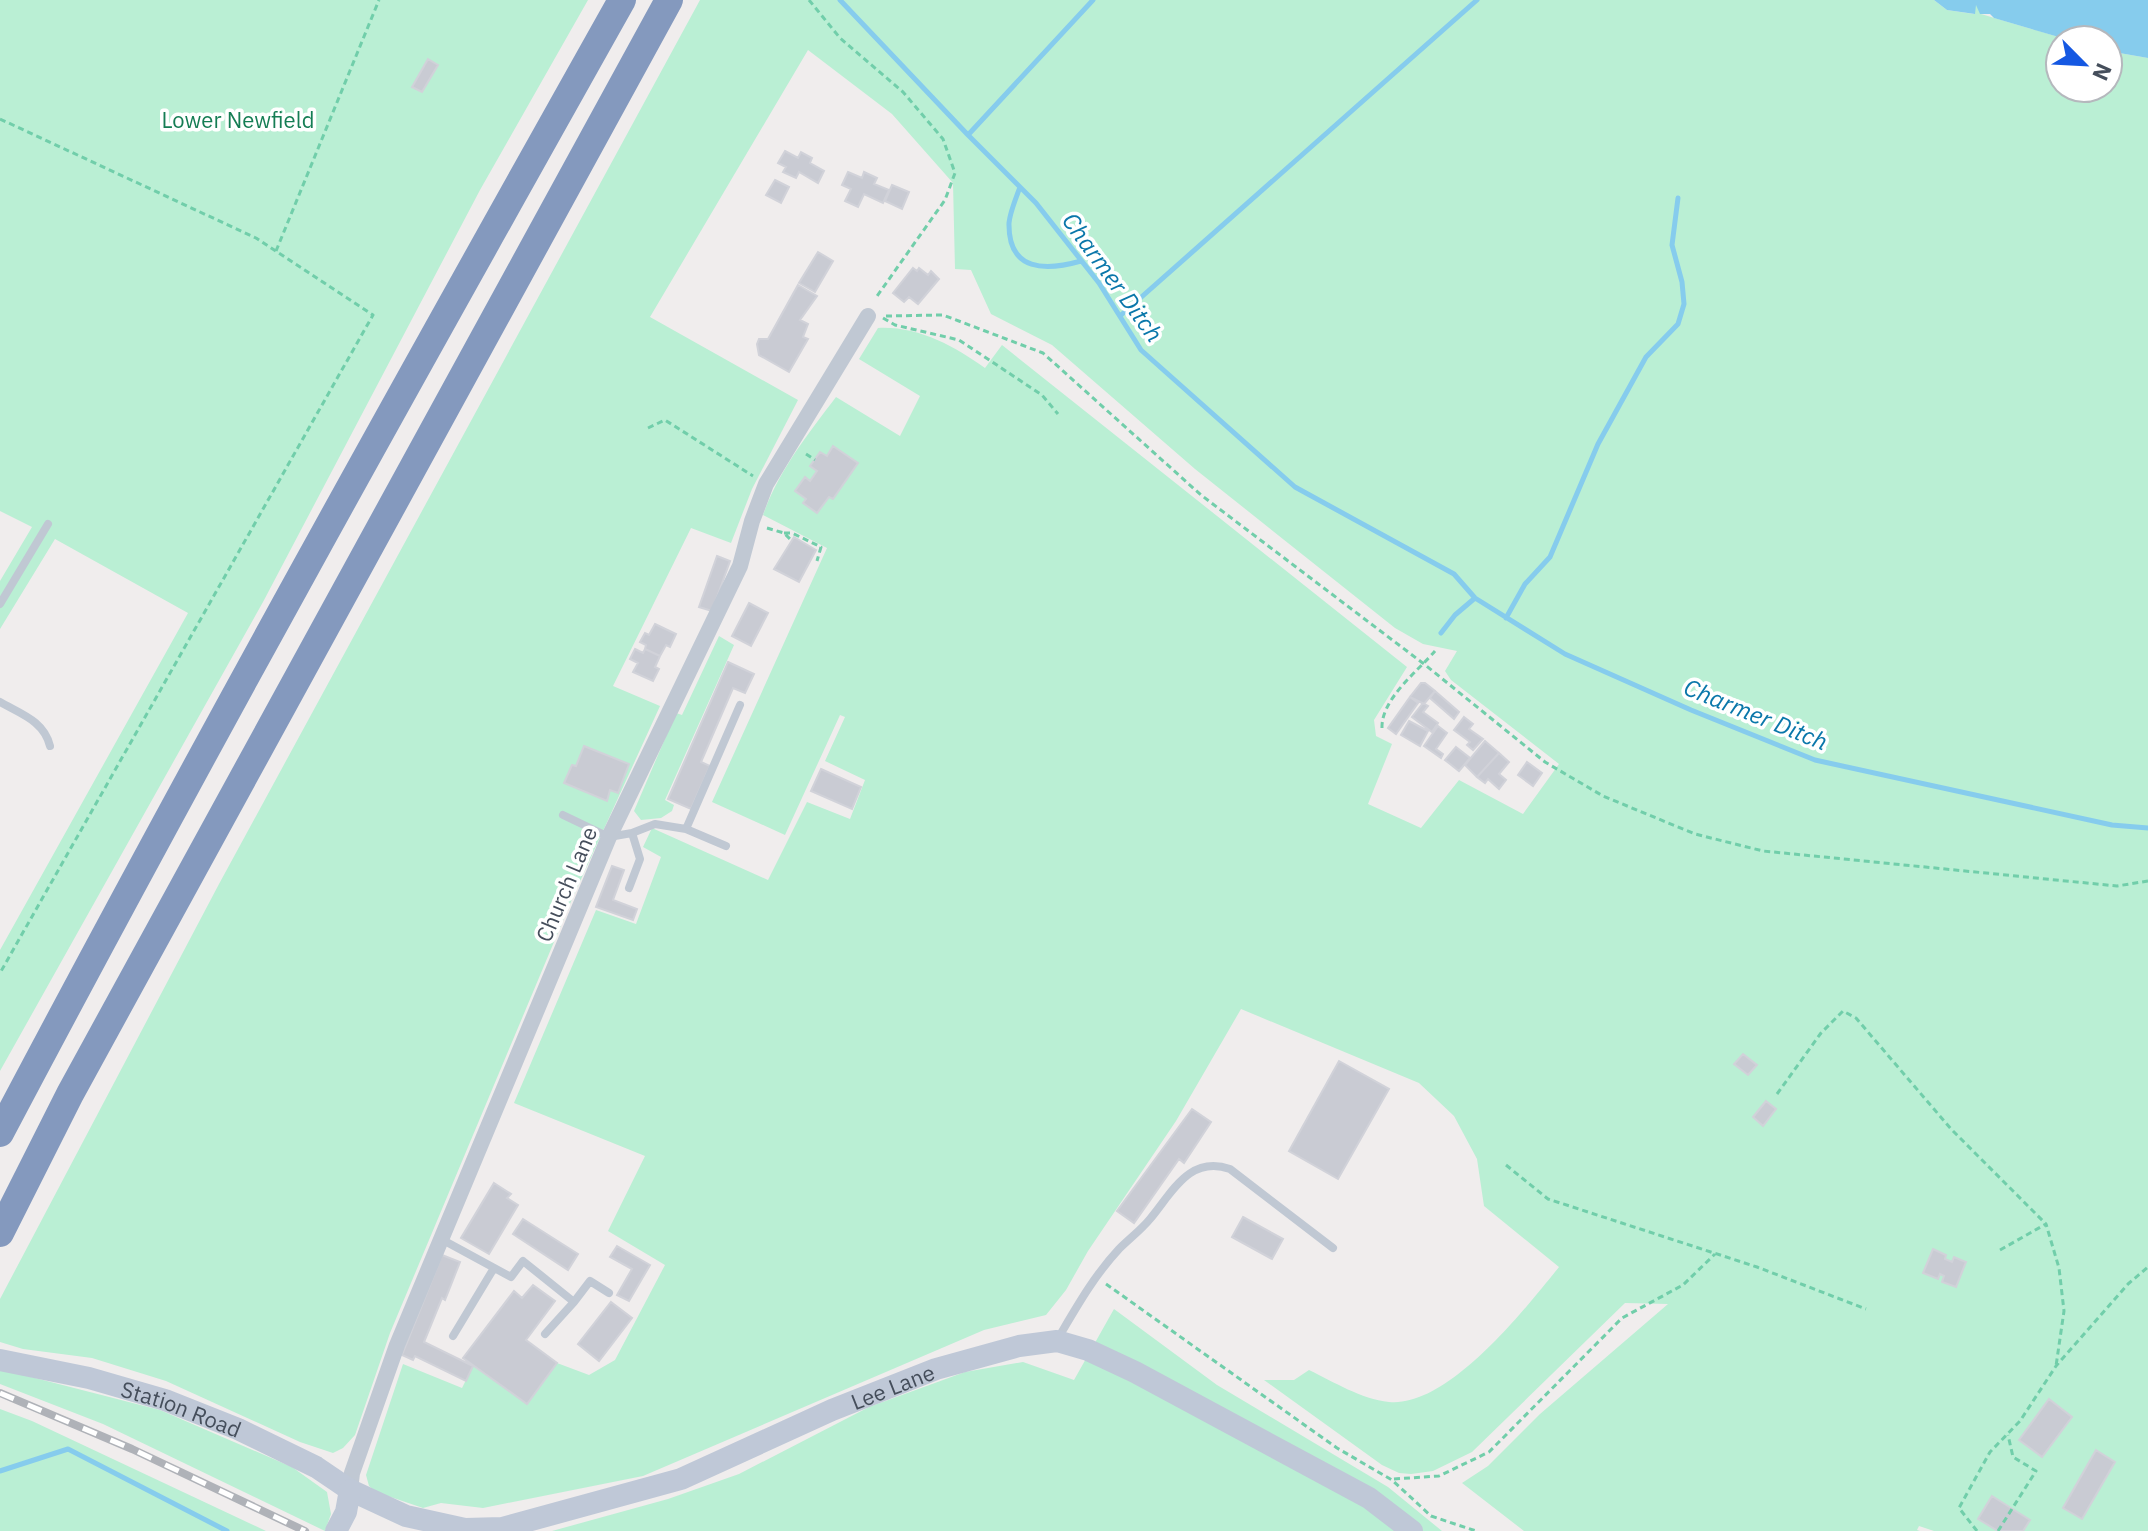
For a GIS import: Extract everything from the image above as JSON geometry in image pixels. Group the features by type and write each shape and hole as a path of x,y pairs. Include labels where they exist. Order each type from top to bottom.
{"highway":[{"path":"0,1133 133,880 281,610 622,0"},
{"path":"0,1233 70,1094 669,0"}],"street":[{"name":"Church Lane","path":"344,1511 352,1473 397,1345 609,837 740,566 766,484 868,316"},
{"name":"Lee Lane","path":"344,1511 406,1516 465,1529 502,1528 681,1479 832,1410 936,1369 1019,1346 1057,1341 1088,1350 1148,1379 1369,1498 1412,1531"},
{"name":"Station Road","path":"0,1360 89,1378 165,1400 238,1429 303,1461 344,1511"}],"lane":[{"path":"0,604 48,524"},
{"path":"0,702 40,725 50,746"},
{"path":"686,829 740,705"},
{"path":"563,815 609,837 632,833 647,824 655,824 686,829 726,846"},
{"path":"629,888 640,859 632,833"},
{"path":"1057,1341 1088,1286 1120,1248 1150,1220 1170,1191 1190,1173 1215,1164 1230,1169 1333,1248"},
{"path":"441,1239 511,1277 523,1261 574,1302"},
{"path":"453,1336 494,1268"},
{"path":"545,1334 590,1281 609,1293"}],"path":[{"path":"276,251 379,0"},
{"path":"809,0 840,38 903,92 943,139 955,173 945,200 878,293 868,316"},
{"path":"0,119 256,238 373,315 0,973"},
{"path":"1058,414 1042,395 959,340 895,325 880,316 943,315 1043,353 1201,495 1424,664 1545,762 1603,796 1695,834 1763,851 2117,886 2148,881"},
{"path":"648,428 665,420 766,484"},
{"path":"752,521 792,533 821,547 817,561"},
{"path":"784,533 792,541"},
{"path":"1382,728 1382,719 1393,698 1435,651"},
{"path":"1777,1094 1821,1033 1843,1011 1856,1018 1951,1129 2046,1224 2059,1268 2064,1311 2056,1366"},
{"path":"1506,1165 1548,1199 1715,1254 1866,1309"},
{"path":"2000,1250 2046,1224"},
{"path":"1392,1480 1439,1476 1489,1452 1622,1318 1683,1285 1715,1254"},
{"path":"1977,1531 1959,1508 1990,1452 2020,1421 2056,1366 2128,1284 2148,1267"},
{"path":"1096,1277 1337,1448 1392,1480 1431,1516 1476,1531"},
{"path":"1998,1531 2036,1471 2013,1457 2007,1434"}],"green space":[{"name":"Lower Newfield","path":"0,0 588,0 480,190 263,602 0,1071 0,950 188,613 55,539 0,629 0,581 32,527 0,511"},
{"path":"700,0 1934,0 1947,10 1974,14 1975,0 1981,14 2044,33 2044,104 2124,104 2124,54 2148,58 2148,1531 1934,1531 1919,1526 1917,1530 1920,1531 1524,1531 1462,1483 1488,1466 1540,1414 1668,1304 1625,1303 1472,1452 1433,1471 1399,1473 1382,1465 1264,1380 1294,1380 1309,1370 1368,1397 1389,1402 1412,1400 1460,1373 1506,1330 1559,1267 1484,1206 1477,1159 1454,1116 1419,1083 1241,1009 1176,1121 1088,1251 1066,1290 1046,1315 984,1330 643,1476 483,1508 441,1503 423,1508 376,1492 369,1486 366,1475 403,1364 462,1388 473,1366 527,1404 557,1363 589,1375 615,1360 665,1265 608,1231 645,1156 514,1103 596,910 636,924 661,857 643,847 652,828 768,880 807,802 850,819 865,780 825,761 845,717 840,715 785,835 712,802 827,548 763,515 777,483 836,397 900,436 920,396 859,359 878,328 907,330 935,339 985,368 1002,345 1407,667 1374,720 1376,736 1392,744 1368,804 1421,828 1459,780 1523,814 1559,764 1451,680 1445,671 1457,651 1423,644 1395,628 1195,469 1052,345 991,314 971,270 955,269 953,183 892,114 808,50 650,317 798,400 752,489 731,543 691,528 613,686 660,706 572,899 390,1333 355,1435 343,1448 333,1453 300,1442 166,1381 92,1358 23,1349 0,1342 0,1299 219,884"},
{"path":"719,636 734,645 665,800 674,805 672,811 661,818 641,820 634,811 676,713 682,715"},
{"path":"1114,1309 1217,1385 1388,1487 1442,1531 552,1531 668,1499 739,1474 869,1407 965,1372 1023,1362 1074,1380"},
{"path":"0,1369 160,1410 292,1467 327,1492 331,1514 325,1531 103,1424 0,1384"},
{"path":"0,1409 32,1421 266,1531 0,1531"}],"water":[{"path":"1934,0 2148,0 2148,58 2124,54 2124,24 2044,24 2044,33 1994,18 1990,14 1980,14 1976,5 1975,14 1947,10"}],"building":[{"path":"428,59 438,65 422,92 412,87"},
{"path":"785,151 798,158 801,152 812,158 810,163 824,171 818,183 799,172 796,178 783,172 786,167 778,163"},
{"path":"848,172 862,178 864,172 877,178 874,184 889,190 883,203 864,194 858,207 845,201 851,189 842,185"},
{"path":"775,180 789,187 781,203 766,195"},
{"path":"892,185 909,192 902,209 885,201"},
{"path":"818,252 833,261 815,292 799,283"},
{"path":"913,268 917,271 919,268 928,275 931,271 939,279 918,304 909,297 904,302 893,293"},
{"path":"798,285 817,296 800,320 808,324 803,337 808,339 789,372 759,355 757,344 759,339 768,339"},
{"path":"833,446 858,463 833,499 829,497 817,513 803,503 806,499 795,491 805,477 810,481 817,471 810,466 820,452 827,456"},
{"path":"794,537 816,550 799,582 774,569"},
{"path":"717,556 730,561 712,611 699,607"},
{"path":"749,603 768,613 751,646 732,636"},
{"path":"655,624 676,634 670,647 666,645 660,656 645,649 646,645 640,642 645,633 649,635"},
{"path":"635,649 643,653 645,649 660,656 655,667 659,669 653,681 633,672 638,663 630,659"},
{"path":"728,662 754,674 745,693 733,688 701,762 710,766 691,809 668,799"},
{"path":"1421,683 1435,691 1424,704 1410,697"},
{"path":"1435,691 1459,712 1454,719 1430,698"},
{"path":"1410,697 1418,703 1396,734 1388,728"},
{"path":"1423,703 1428,706 1423,712 1438,723 1432,732 1412,717"},
{"path":"1464,717 1473,724 1469,729 1483,739 1473,750 1467,745 1470,742 1454,730"},
{"path":"1409,721 1428,731 1420,746 1401,735"},
{"path":"1438,726 1447,733 1436,749 1443,754 1441,758 1424,746"},
{"path":"1485,741 1499,753 1477,777 1465,765"},
{"path":"584,746 629,764 618,793 610,790 607,801 564,783 572,765 576,766"},
{"path":"1456,747 1470,758 1459,771 1445,760"},
{"path":"1499,753 1509,762 1499,774 1506,780 1499,789 1488,779 1485,783 1477,777"},
{"path":"1527,762 1542,773 1533,786 1518,775"},
{"path":"821,769 861,787 852,809 811,791"},
{"path":"612,866 624,870 613,900 637,909 633,920 596,907"},
{"path":"1743,1054 1757,1065 1748,1075 1734,1064"},
{"path":"1339,1061 1389,1089 1338,1179 1289,1151"},
{"path":"1766,1101 1776,1109 1763,1126 1753,1117"},
{"path":"1192,1109 1211,1122 1184,1163 1179,1159 1134,1223 1117,1211"},
{"path":"494,1183 511,1194 507,1198 518,1205 489,1254 461,1238"},
{"path":"1243,1217 1283,1239 1272,1259 1232,1237"},
{"path":"523,1219 578,1254 568,1270 513,1234"},
{"path":"617,1246 650,1265 629,1301 617,1295 632,1269 610,1257"},
{"path":"1933,1249 1952,1262 1954,1257 1966,1262 1956,1287 1942,1282 1944,1276 1940,1274 1938,1279 1923,1273"},
{"path":"442,1255 460,1262 424,1342 473,1366 466,1381 415,1356 413,1360 402,1355"},
{"path":"533,1285 555,1301 526,1340 557,1363 527,1404 463,1358 514,1291 522,1298"},
{"path":"611,1302 632,1318 599,1361 578,1344"},
{"path":"2049,1399 2072,1417 2042,1457 2019,1440"},
{"path":"2096,1450 2115,1462 2082,1519 2063,1508"},
{"path":"1992,1496 2030,1520 2023,1531 1998,1531 1978,1519"}],"waterway":[{"name":"Charmer Ditch","path":"840,0 1036,203 1099,283 1141,350 1295,487 1454,574 1475,598 1565,654 1815,760 2112,825 2148,828"},
{"path":"968,135 1093,0"},
{"path":"1120,316 1477,0"},
{"path":"1020,187 1009,223 1015,251 1022,259 1043,266 1081,261"},
{"name":"Charmer Ditch","path":"1506,618 1525,584 1550,557 1598,444 1646,357 1678,324 1684,304 1682,282 1672,245 1678,198"},
{"path":"1441,633 1455,615 1475,598"},
{"path":"0,1471 68,1449 227,1531"}],"railway":[{"path":"0,1393 132,1449 305,1531"}]}
